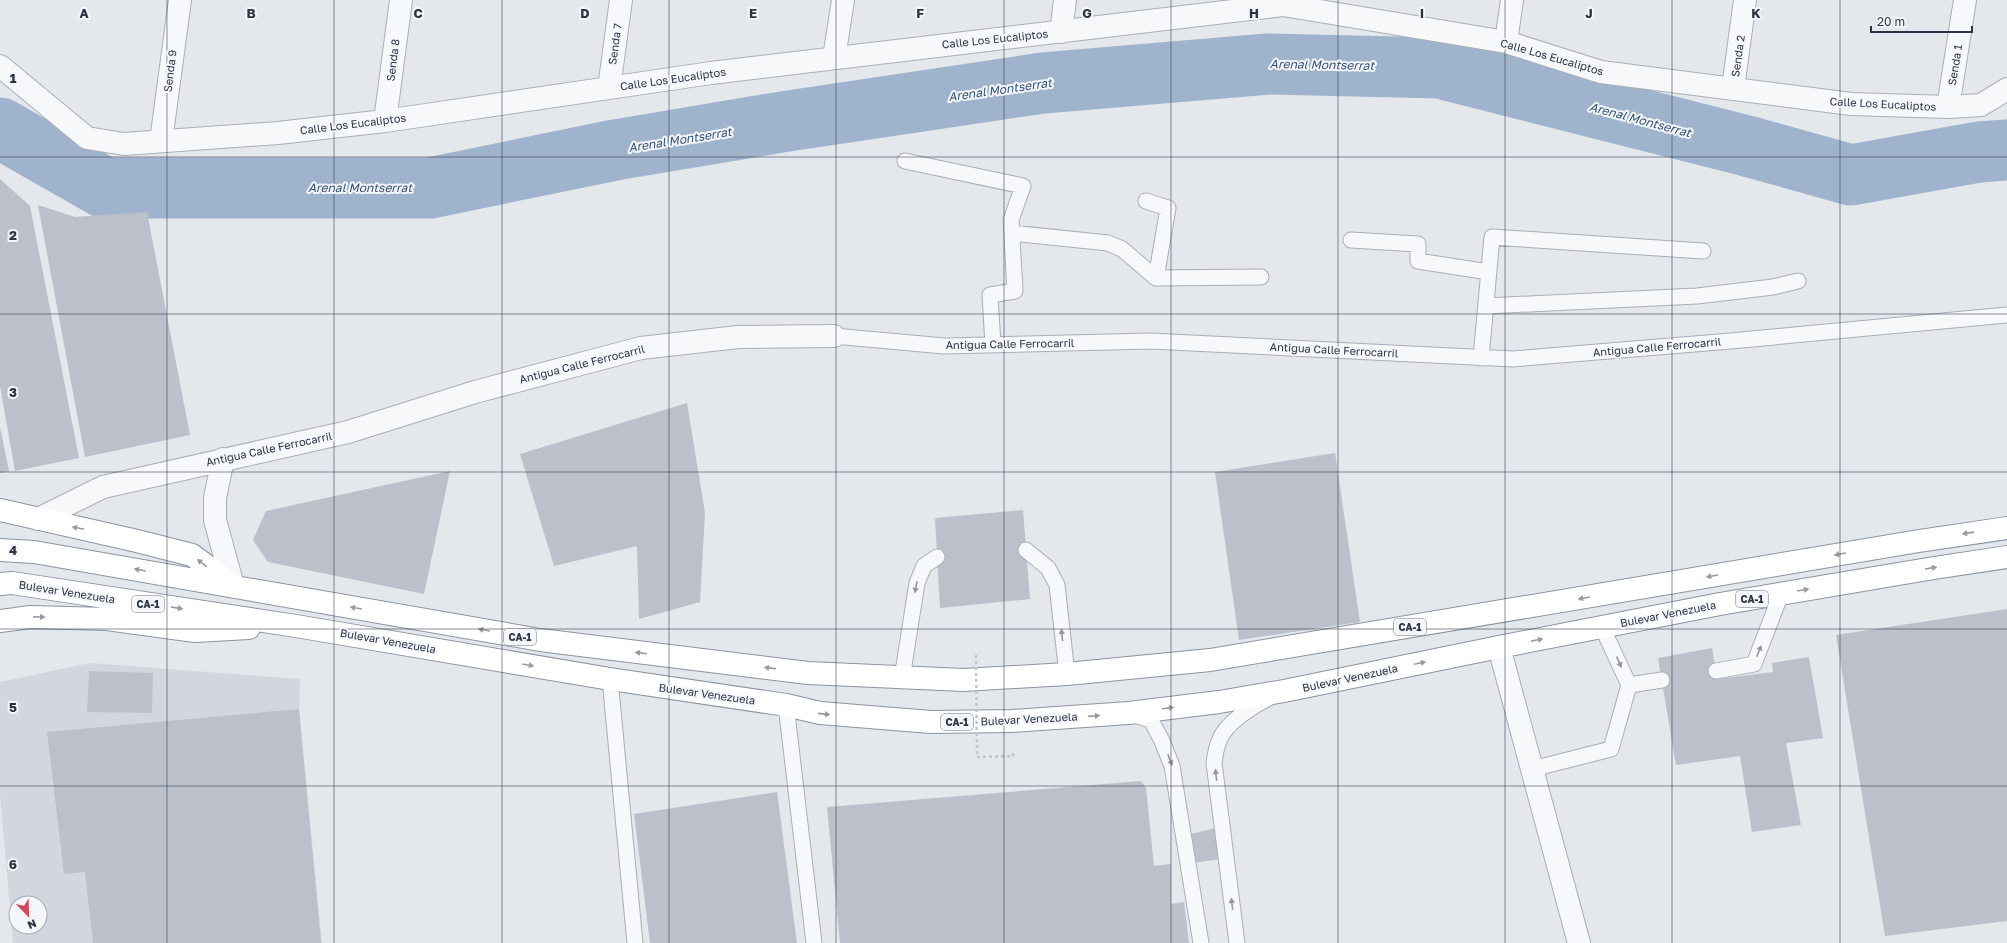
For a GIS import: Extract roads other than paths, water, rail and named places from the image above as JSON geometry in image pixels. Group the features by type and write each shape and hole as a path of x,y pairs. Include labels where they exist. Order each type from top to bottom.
{"highway":[{"path":"0,510 137,541 192,556 233,586"},
{"name":"CA-1","path":"0,550 34,552 540,640 808,673 964,680 1067,674 1210,660 1919,541 2007,528"},
{"name":"Bulevar Venezuela","path":"0,584 12,583 296,626 610,679 786,705 820,713 931,722 1012,721 1129,713 1218,702 1284,691 1499,647 1781,594 2007,557"},
{"path":"0,621 30,617 107,619 195,631 296,626"}],"street":[{"name":"Senda 9","path":"161,141 180,0"},
{"name":"Senda 8","path":"385,121 401,0"},
{"name":"Senda 7","path":"609,88 621,0"},
{"path":"834,58 843,0"},
{"path":"1061,32 1065,0"},
{"path":"1506,42 1512,0"},
{"name":"Senda 2","path":"1733,88 1745,0"},
{"name":"Senda 1","path":"1948,107 1965,0"},
{"name":"Calle Los Eucaliptos","path":"0,66 87,138 124,144 278,133 385,121 711,73 949,43 1061,32 1283,2 1506,42 1600,72 1851,104 1948,107 1981,105 2007,89"},
{"name":"Antigua Calle Ferrocarril","path":"38,519 103,487 348,432 475,392 641,348 738,337 834,336"},
{"path":"223,459 215,498 215,520 233,586"},
{"path":"1499,647 1579,943"}],"lane":[{"path":"905,160 1023,186 1011,220 1015,291 990,295 993,345"},
{"path":"1146,201 1168,208 1156,278"},
{"path":"1012,233 1108,243 1122,249 1156,278 1261,276"},
{"path":"1482,358 1492,237 1703,250"},
{"path":"1351,240 1418,244 1418,261 1488,272"},
{"path":"1486,306 1697,296 1773,287 1798,281"},
{"name":"Antigua Calle Ferrocarril","path":"834,336 944,346 1151,341 1513,359 1825,333 2007,315"},
{"path":"1026,550 1048,568 1057,586 1067,674"},
{"path":"902,678 917,583 924,566 937,557"},
{"path":"1716,671 1754,664 1781,594"},
{"path":"1532,769 1610,749 1629,685 1602,627"},
{"path":"610,679 635,943"},
{"path":"1629,685 1662,680"},
{"path":"1237,943 1214,763 1219,740 1232,723 1250,709 1284,691"},
{"path":"786,705 814,943"},
{"path":"1129,713 1151,720 1162,741 1172,766 1200,943"}],"waterway":[{"name":"Arenal Montserrat","path":"0,128 105,188 430,188 615,150 788,121 1043,83 1268,64 1439,68 1747,146 1851,175 1979,152 2007,150"}]}
